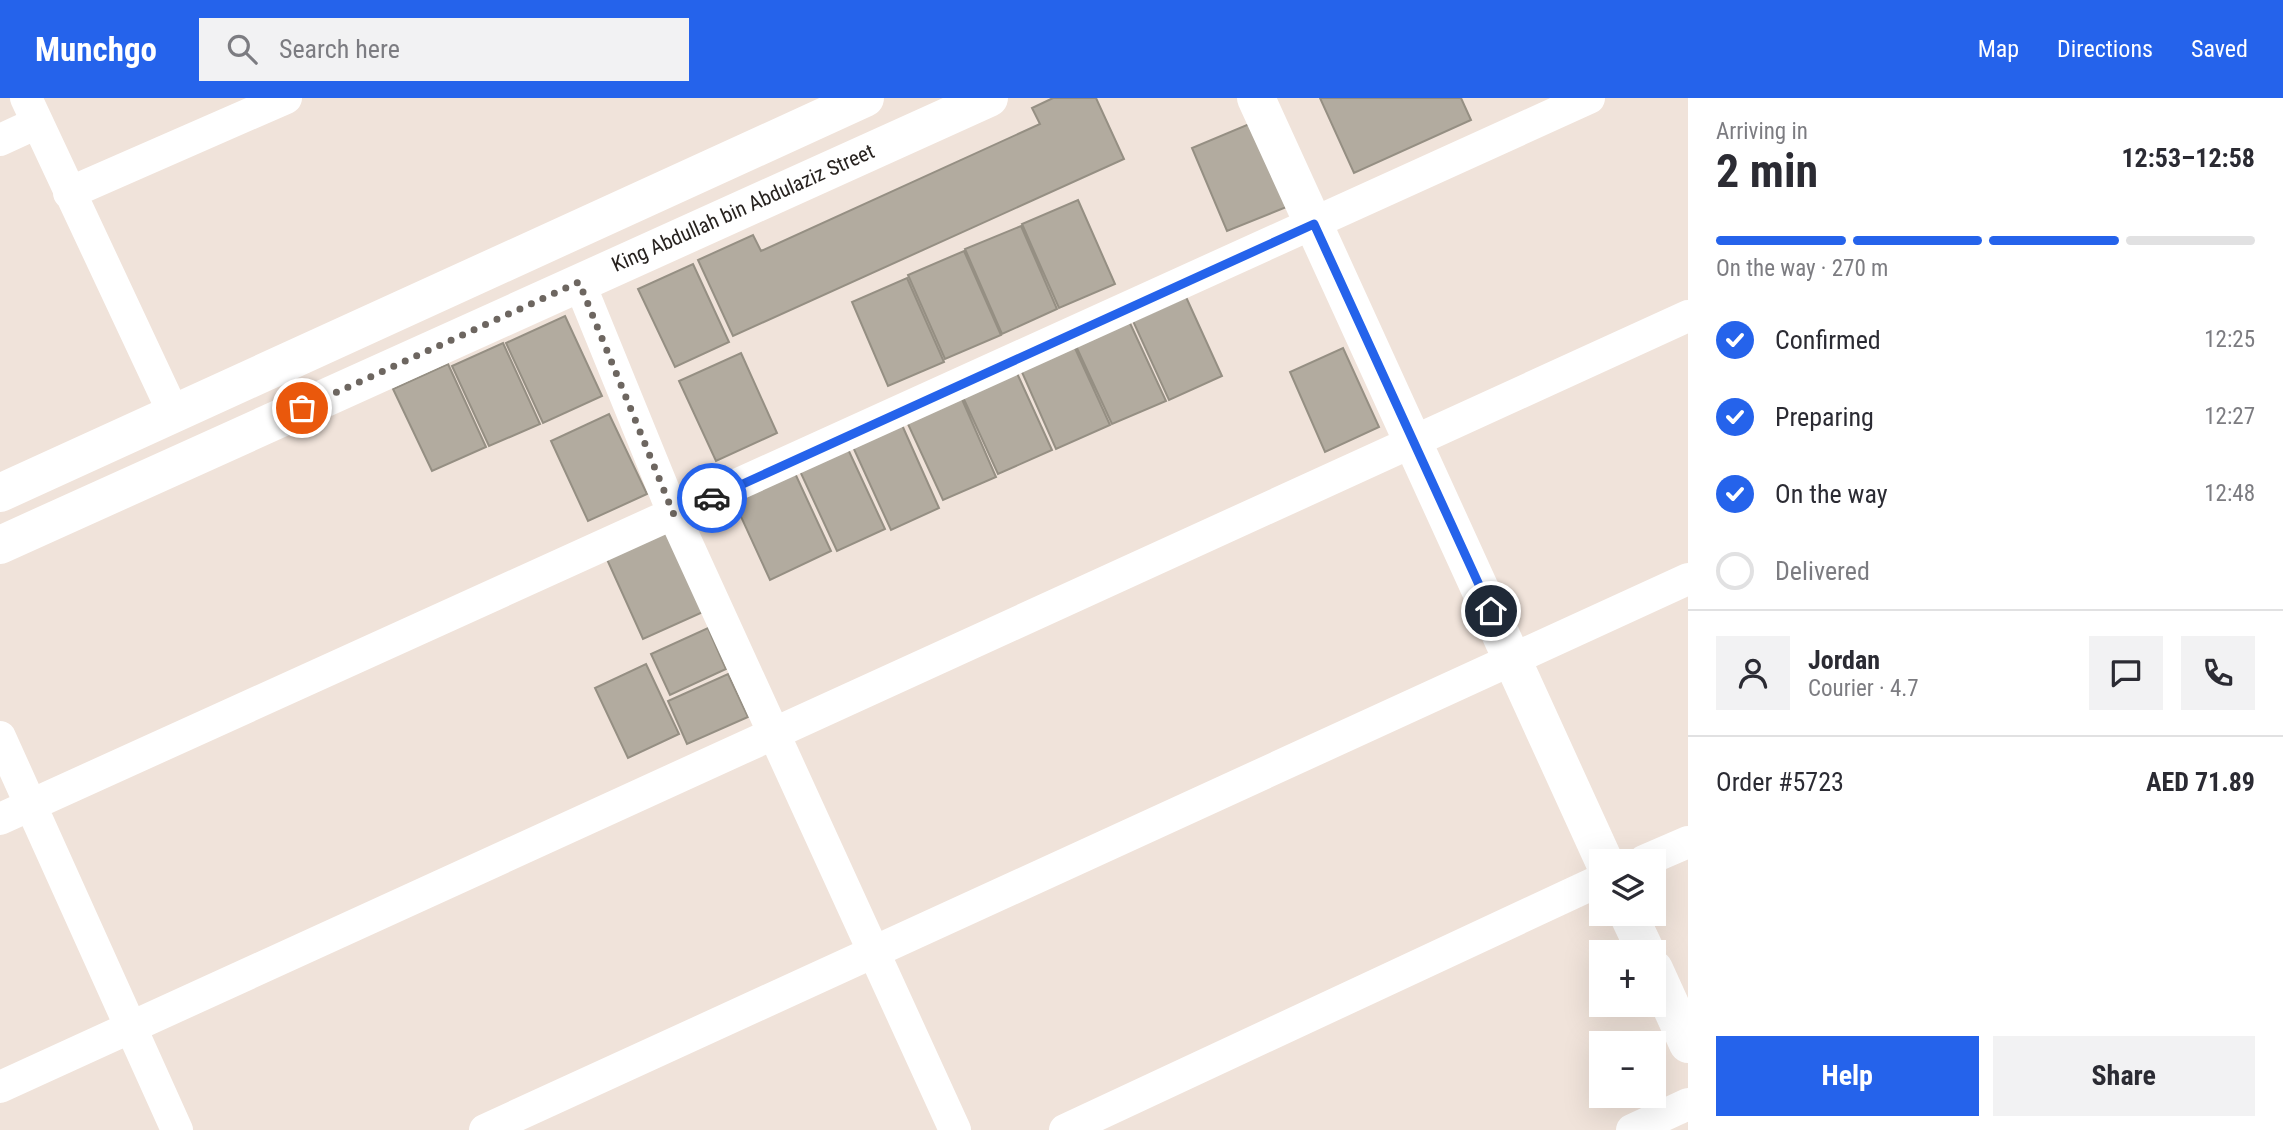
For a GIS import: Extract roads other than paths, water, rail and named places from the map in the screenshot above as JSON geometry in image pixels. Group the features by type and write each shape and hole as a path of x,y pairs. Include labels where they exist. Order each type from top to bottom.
{"main road":[{"path":"579,282 581,261 593,245 822,132 865,98"},
{"path":"0,493 865,98"},
{"name":"King Abdullah bin Abdulaziz Street","path":"0,544 989,98"},
{"path":"1256,98 1599,849"},
{"path":"0,544 82,483 167,444 176,437 178,426 174,414"},
{"path":"1666,995 1688,1044"}],"street":[{"path":"69,192 286,98"},
{"path":"0,819 1589,98"},
{"path":"0,140 31,111 174,414"},
{"path":"579,282 674,515 955,1130"},
{"path":"0,1087 1688,316"},
{"path":"485,1130 1688,579"},
{"path":"0,737 177,1130"},
{"path":"1666,852 1688,842"},
{"path":"1065,1130 1589,886"},
{"path":"1632,1130 1688,1104"}]}
